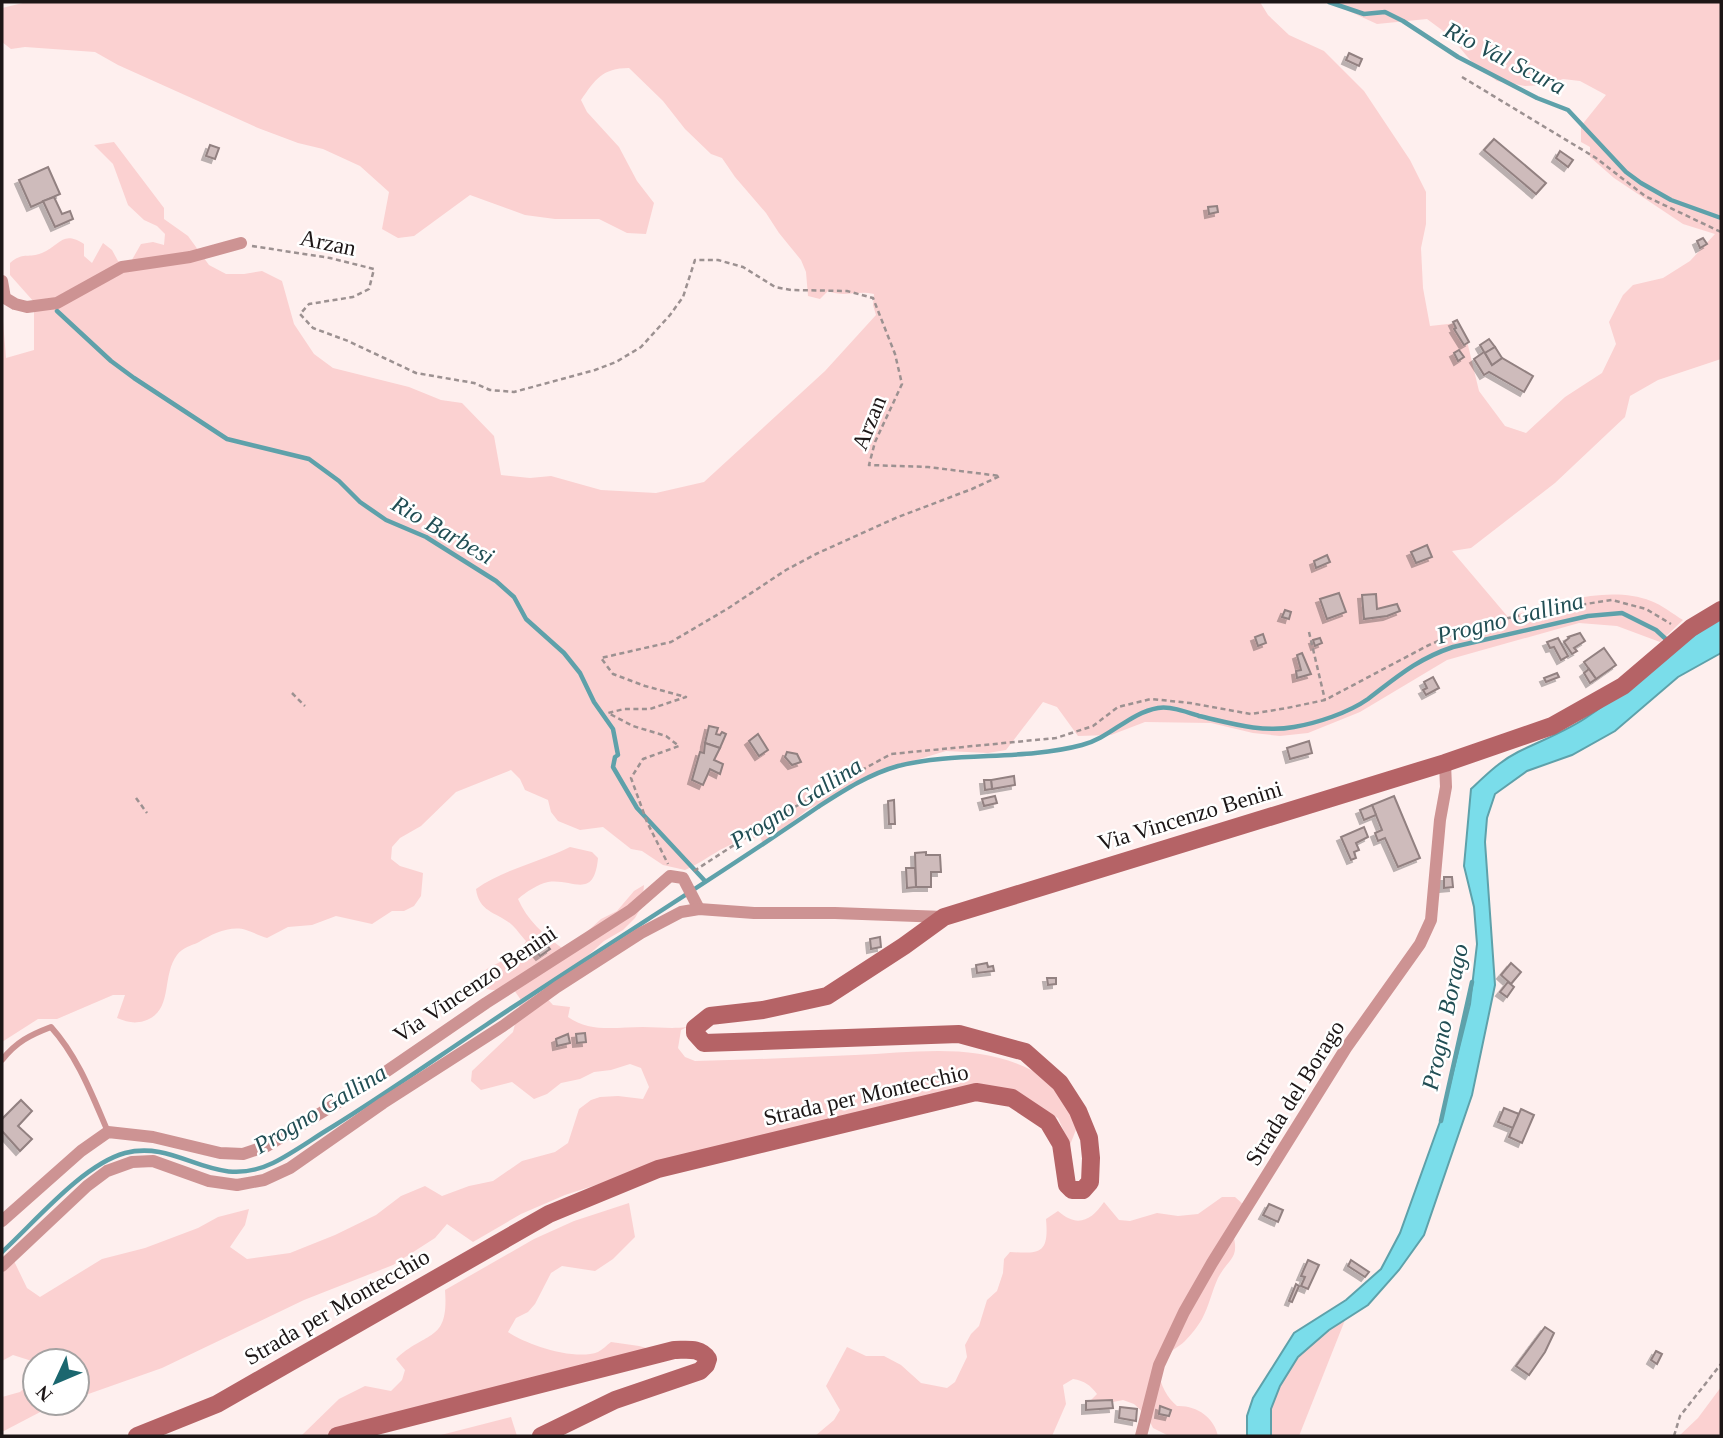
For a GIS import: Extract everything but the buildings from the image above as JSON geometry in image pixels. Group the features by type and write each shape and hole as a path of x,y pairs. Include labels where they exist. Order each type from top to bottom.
{"street":[{"path":"2,281 5,298 27,307 43,306 57,303 122,267 190,257 238,244"},
{"name":"Via Vincenzo Benini","path":"2,1266 87,1186 107,1171 132,1162 153,1161 209,1181 237,1185 264,1180 289,1167 641,933 697,905 754,914 835,913 944,917 1445,763 1552,726 1623,686 1675,641 1721,610"},
{"name":"Strada del Borago","path":"1142,1436 1159,1364 1184,1312 1346,1048 1420,944 1431,920 1440,820 1446,787 1445,763"},
{"name":"Via Vincenzo Benini","path":"108,1132 153,1137 220,1153 243,1154 267,1146 368,1084 486,1003 631,910 670,876 678,877"},
{"path":"678,877 697,905"},
{"name":"Strada per Montecchio","path":"137,1436 217,1404 549,1214 658,1169 976,1092 1012,1098 1048,1122 1061,1144 1067,1185 1072,1190 1083,1190 1090,1182 1091,1158 1089,1138 1078,1111 1060,1083 1025,1052 959,1034 704,1043 695,1034 695,1028 710,1016 763,1010 827,996 904,947 944,917"},
{"path":"2,1221 108,1132"},
{"path":"337,1436 674,1350 696,1350 704,1353 708,1359 700,1371 615,1400 541,1436"}],"lane":[{"path":"2,1060 10,1049 27,1036 51,1027 77,1062 108,1132"}],"path":[{"path":"1462,77 1596,158 1645,196 1721,232"},
{"name":"Arzan","path":"238,244 330,258 374,269 369,289 353,297 309,303 300,314 313,328 416,373 474,383 490,390 514,392 605,366 641,346 670,315 683,296 695,260 718,260 743,267 775,287 791,290 847,291 873,298 895,355 902,384 875,442 869,465 928,467 1000,476 816,554 671,642 601,658 613,674 686,697 650,709 625,709 608,713 633,726 666,736 679,746 643,759 631,778 647,822 678,877"},
{"path":"678,877 782,814 891,754 1056,737 1093,726 1118,706 1150,699 1251,714 1325,700 1473,625 1612,600 1646,609 1675,641"},
{"path":"1309,632 1325,700"},
{"path":"292,693 305,706"},
{"path":"136,799 147,813"},
{"path":"1674,1436 1680,1416 1721,1364"}],"shaded area":[{"path":"27,2 1260,2 1268,15 1289,35 1324,51 1364,91 1410,160 1426,192 1426,224 1421,248 1423,288 1430,326 1457,323 1467,341 1479,391 1505,426 1526,433 1565,397 1602,373 1616,344 1609,322 1623,295 1633,285 1663,278 1690,261 1715,234 1683,224 1614,178 1590,157 1590,147 1581,142 1581,126 1606,95 1580,81 1563,79 1546,85 1525,86 1497,81 1471,61 1450,36 1427,19 1377,24 1329,2 1721,2 1721,359 1658,380 1630,396 1625,417 1555,483 1471,548 1452,551 1508,617 1579,598 1616,595 1651,601 1683,620 1660,642 1617,626 1579,623 1447,660 1360,712 1308,733 1280,736 1211,723 1145,722 1111,735 1078,736 1057,707 1043,702 1006,750 988,753 946,751 916,760 865,780 807,810 763,846 761,838 740,841 685,870 663,865 642,851 631,849 603,827 580,830 558,821 551,812 548,800 525,790 520,779 511,770 456,792 421,826 400,838 392,847 391,859 400,866 423,873 421,896 414,906 404,911 392,911 372,924 336,916 312,925 288,927 267,938 240,929 222,931 184,948 177,955 172,963 160,1010 144,1021 117,1018 125,995 113,995 57,1019 38,1019 2,1042 2,309 6,358 34,350 34,302 10,275 10,263 19,257 42,253 62,240 71,238 84,244 84,256 92,263 103,243 112,250 118,261 129,265 141,244 153,242 164,245 165,234 128,205 113,164 94,145 114,142 164,208 164,219 188,236 209,265 226,274 262,271 282,281 294,324 314,354 333,368 409,387 441,400 462,403 494,436 501,475 530,478 551,476 601,490 656,493 704,482 825,371 876,315 874,294 840,294 828,291 820,299 808,296 806,272 801,260 766,213 722,158 711,154 685,129 663,101 629,68 612,70 600,76 581,100 587,112 619,147 637,181 654,203 646,234 627,233 599,219 555,219 525,215 470,195 414,236 398,238 382,229 389,192 360,166 323,149 258,128 95,52 25,47 11,49 2,42 2,8"},
{"path":"570,847 592,852 598,858 592,879 581,885 544,883 518,899 526,914 562,948 577,941 601,919 617,911 634,891 644,885 642,906 635,918 623,930 604,941 544,995 553,1005 570,1007 568,1017 576,1022 604,1028 687,1027 681,1030 678,1048 685,1057 695,1061 929,1051 978,1053 1001,1058 1047,1079 1056,1088 1079,1122 1070,1145 1058,1118 991,1089 679,1158 565,1195 521,1214 473,1242 447,1224 435,1238 393,1265 304,1300 162,1368 91,1393 91,1347 21,1347 21,1358 13,1355 2,1361 2,1273 14,1261 27,1288 40,1297 102,1259 145,1248 198,1228 218,1217 249,1209 245,1225 230,1247 247,1259 290,1253 376,1215 401,1196 425,1186 442,1196 493,1181 522,1161 555,1152 568,1143 579,1109 591,1100 618,1096 643,1099 649,1087 641,1068 630,1064 561,1083 547,1094 534,1099 512,1082 481,1090 471,1081 472,1071 513,1032 521,1000 514,990 478,987 476,978 488,968 516,953 526,941 511,924 484,907 476,889 497,877"},
{"path":"1222,1197 1235,1197 1244,1205 1232,1231 1234,1253 1218,1278 1200,1322 1185,1341 1166,1356 1160,1370 1164,1390 1172,1401 1177,1406 1191,1408 1203,1414 1213,1423 1218,1436 1169,1436 1153,1428 1147,1416 1134,1404 1123,1400 1104,1408 1091,1400 1097,1394 1092,1388 1073,1379 1063,1385 1066,1404 1052,1436 815,1436 834,1420 840,1410 826,1386 847,1347 866,1356 884,1356 901,1365 921,1383 947,1388 955,1382 967,1357 965,1345 979,1326 987,1300 997,1291 1004,1259 1010,1252 1041,1249 1046,1239 1046,1219 1058,1211 1071,1219 1083,1220 1094,1214 1104,1202 1119,1220 1130,1221 1157,1213 1178,1216 1198,1214"},
{"path":"629,1203 635,1237 613,1259 595,1271 562,1266 551,1273 535,1304 528,1312 516,1318 508,1332 527,1342 564,1353 598,1352 611,1342 657,1351 329,1436 301,1436 339,1399 365,1386 391,1391 402,1380 405,1370 396,1359 434,1334 439,1327 445,1307 445,1290 534,1239 574,1221"},
{"path":"1345,1320 1299,1436 1271,1436 1271,1408 1281,1381 1299,1357"},
{"path":"1721,1387 1721,1436 1679,1436 1698,1418"},
{"path":"20,1392 21,1417 31,1417 2,1432 2,1397"},
{"path":"511,1417 517,1436 437,1436"}],"water":[{"path":"1721,618 1721,653 1678,677 1615,731 1572,755 1527,771 1495,794 1487,818 1485,842 1495,985 1472,1095 1424,1235 1399,1270 1368,1305 1329,1330 1298,1357 1280,1386 1271,1409 1271,1436 1247,1436 1247,1416 1253,1398 1294,1333 1346,1300 1381,1269 1400,1233 1442,1116 1470,1004 1477,944 1474,907 1464,866 1471,789 1511,756 1582,721"}],"waterway":[{"name":"Rio Val Scura","path":"1329,2 1364,14 1385,12 1458,57 1537,98 1568,110 1626,172 1641,183 1671,200 1721,218"},
{"name":"Rio Barbesi","path":"57,311 111,361 227,439 309,459 386,520 426,537 496,581 514,597 526,619 564,653 580,673 594,702 613,729 618,755 613,767 637,808 705,881"},
{"name":"Progno Gallina","path":"2,1252 92,1169 125,1153 163,1153 232,1172 252,1170 273,1163 371,1102 818,807 887,769 921,761 1036,753 1082,745 1102,737 1138,715 1158,708 1174,709 1258,728 1282,729 1303,725 1351,709 1408,669 1453,647 1588,616 1622,613 1656,630 1668,641"},
{"name":"Progno Borago","path":"1441,1121 1472,982"}]}
